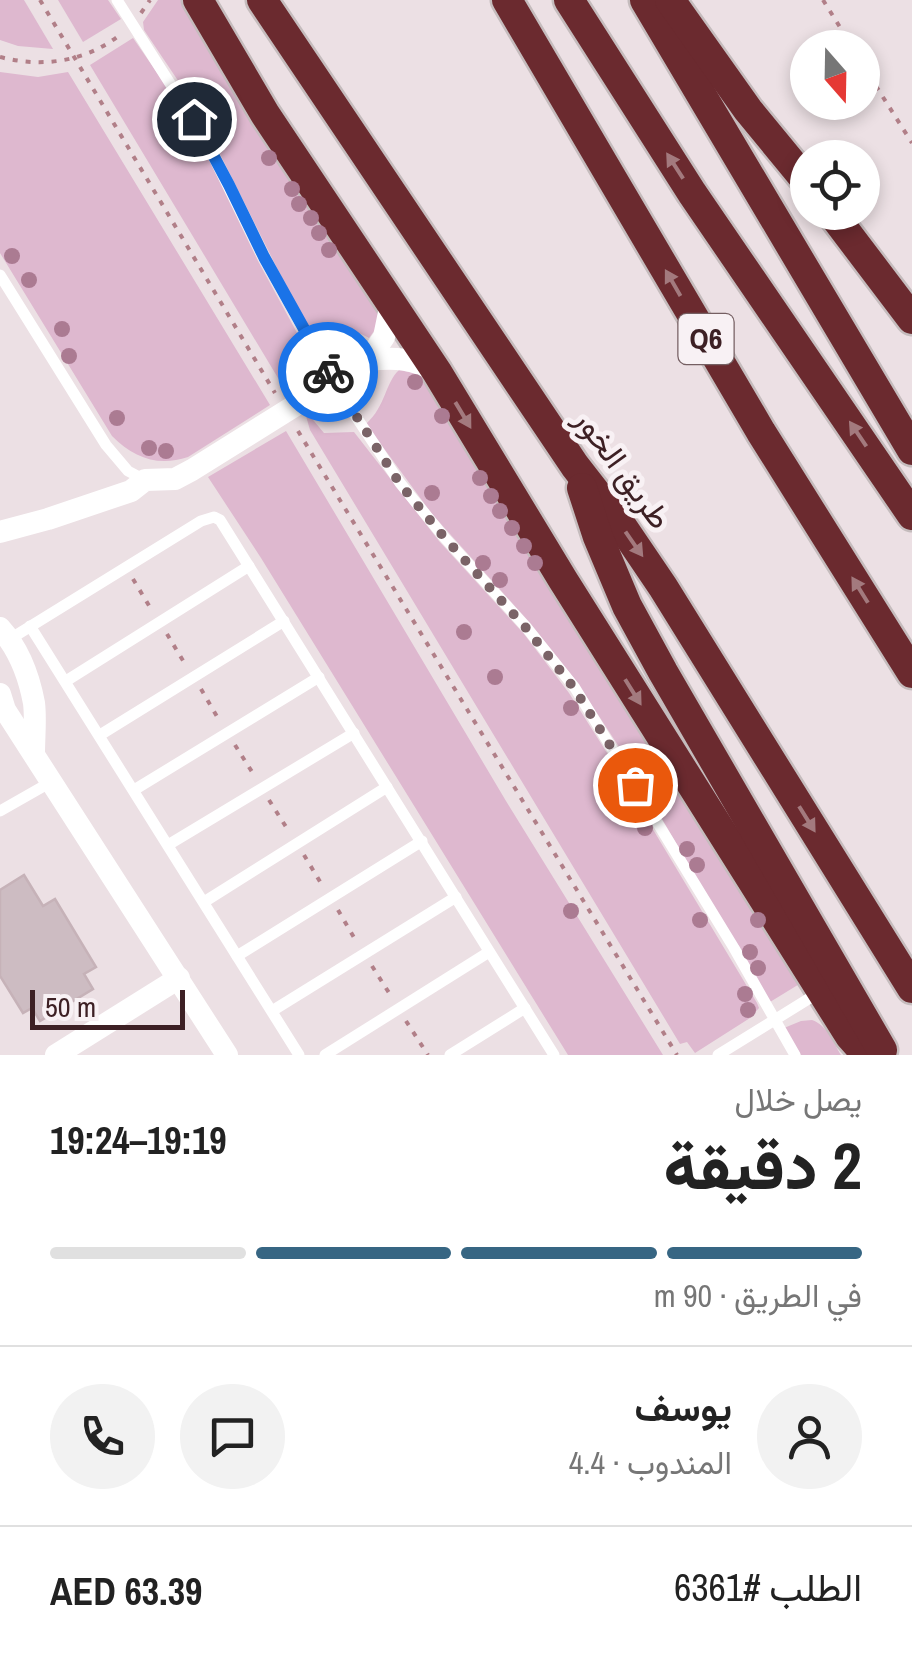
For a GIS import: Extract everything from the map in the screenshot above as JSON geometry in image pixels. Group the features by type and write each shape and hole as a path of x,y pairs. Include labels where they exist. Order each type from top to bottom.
{"highway":[{"path":"198,0 265,114 437,372 850,1036 868,1055"},
{"name":"طريق الخور","path":"262,0 575,466 663,587 912,988"},
{"name":"Q6","path":"507,0 761,432 912,673"},
{"path":"569,0 692,193 912,515"},
{"path":"645,0 912,450"},
{"path":"670,0 790,162"},
{"path":"845,230 912,319"},
{"path":"575,466 598,537 628,606 885,1055"}],"street":[{"path":"0,532 131,490 145,480 175,479 368,360 384,337 391,303"},
{"path":"368,360 404,358 437,372"},
{"path":"5,634 20,658 34,704 34,752"},
{"path":"0,694 4,710 227,1055"},
{"path":"56,1055 179,978"}],"lane":[{"path":"117,0 204,137 333,382 400,484 574,688 795,1055"},
{"path":"0,275 106,445 128,471 145,480"},
{"path":"5,634 30,626 200,521 214,517 220,520 554,1055"},
{"path":"66,681 249,566"},
{"path":"100,735 284,621"},
{"path":"30,626 299,1055"},
{"path":"134,790 319,677"},
{"path":"168,845 354,734"},
{"path":"0,811 51,782"},
{"path":"204,902 387,787"},
{"path":"238,956 422,841"},
{"path":"272,1011 456,897"},
{"path":"326,1055 489,952"},
{"path":"718,1055 822,990"},
{"path":"450,1055 525,1008"}],"path":[{"path":"40,0 677,1055"},
{"path":"0,57 27,63 76,58 106,44 133,23 150,0"},
{"path":"823,0 841,30"},
{"path":"880,93 912,144"},
{"path":"126,568 428,1055"}],"shaded area":[{"path":"0,0 24,0 53,49 0,40"},
{"path":"58,0 108,0 121,19 83,42"},
{"path":"158,0 185,0 376,296 380,323 369,338 340,328 310,334 211,136 144,30 143,22"},
{"path":"133,38 178,103 301,340 286,366 292,391 284,388 90,65"},
{"path":"0,72 38,77 68,72 270,405 188,457 177,460 147,458 112,436 0,253"},
{"path":"399,370 414,373 432,387 801,983 770,1002 576,681 531,624 432,514 366,424"},
{"path":"306,416 324,433 354,432 439,541 524,634 569,693 757,1003 759,1008 750,1018 695,1053 687,1042 680,1044 310,430"},
{"path":"286,431 506,801 663,1055 568,1055 208,477"},
{"path":"812,1020 826,1030 841,1055 801,1055 784,1028"}],"building":[{"path":"24,875 43,906 55,899 96,967 84,974 93,989 40,1021 32,1008 23,1013 0,976 0,890"}],"way so far":[{"path":"328,372 400,484 574,688 635,785"}],"route":[{"path":"194,119 328,372"}]}
